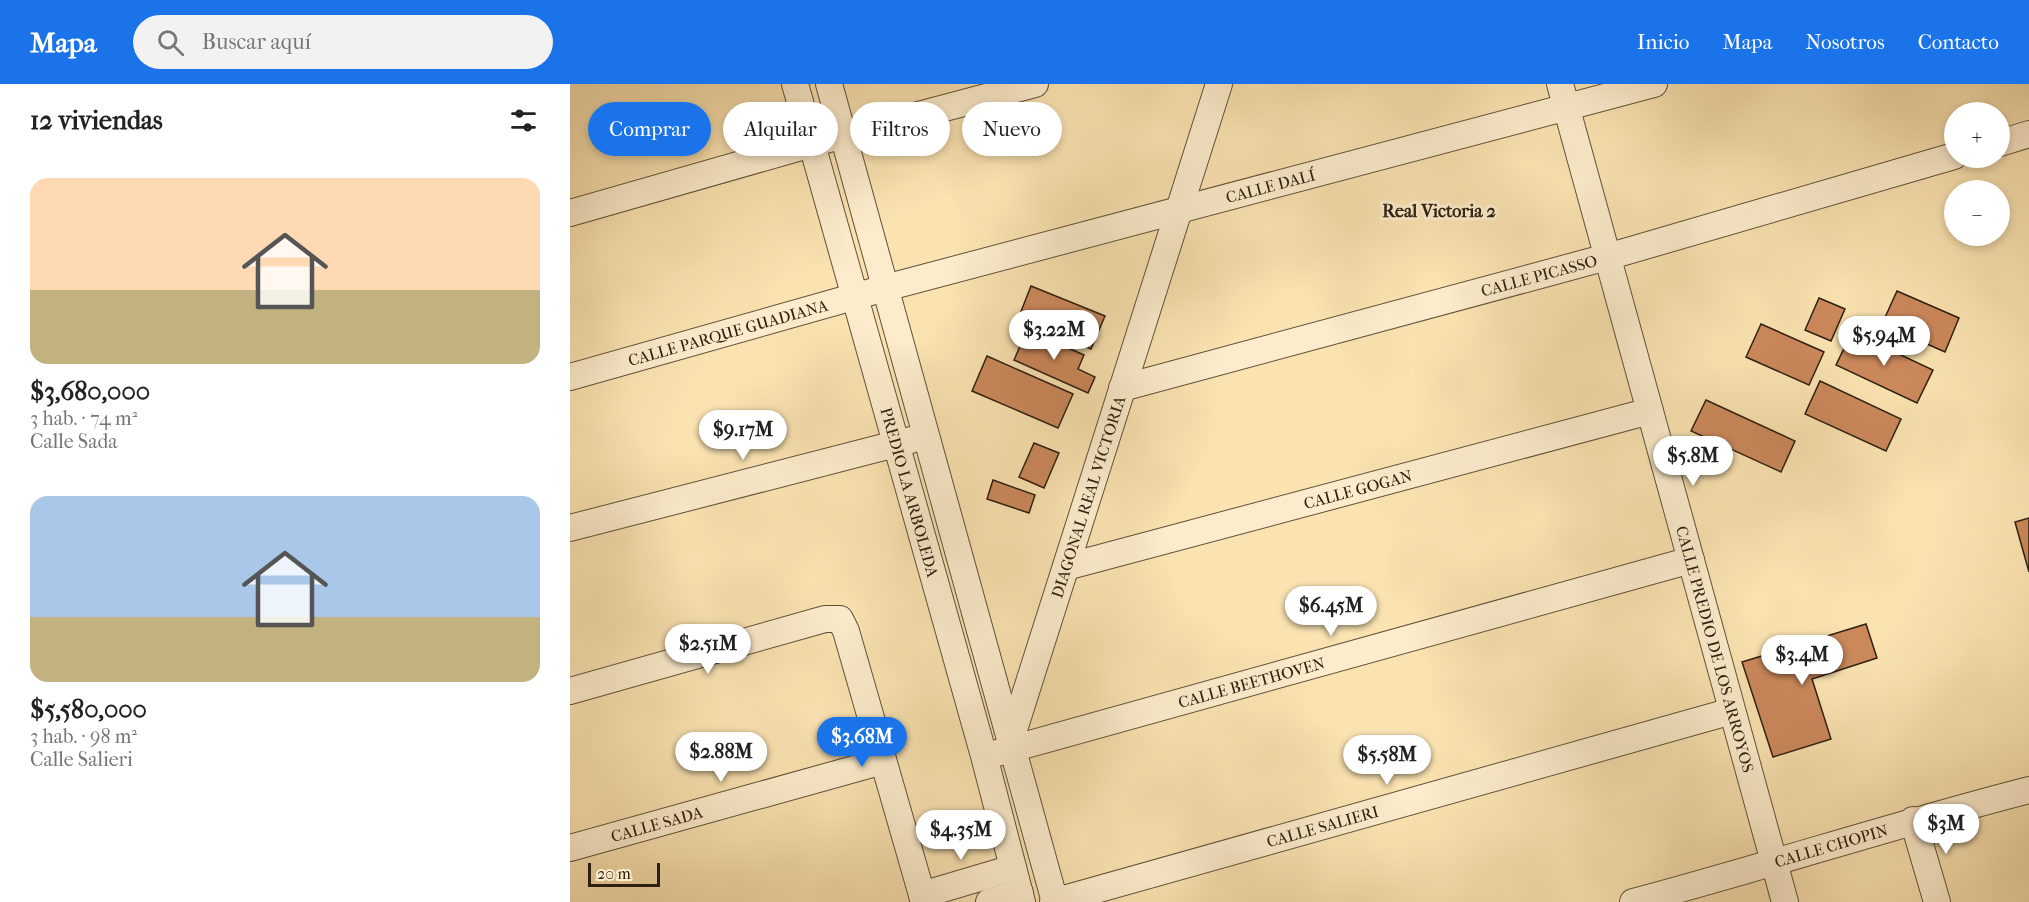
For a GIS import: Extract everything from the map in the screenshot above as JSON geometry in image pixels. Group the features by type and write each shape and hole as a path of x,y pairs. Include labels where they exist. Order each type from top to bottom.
{"street":[{"name":"PREDIO LA ARBOLEDA","path":"795,84 800,102"},
{"name":"PREDIO LA ARBOLEDA","path":"829,84 1054,902"},
{"path":"838,136 1035,84"},
{"name":"DIAGONAL REAL VICTORIA","path":"1012,744 1219,84"},
{"name":"CALLE DALÍ","path":"885,288 1178,213 1563,96 1654,84"},
{"name":"CALLE PREDIO DE LOS ARROYOS","path":"1563,96 1785,902"},
{"path":"2010,140 2029,134"},
{"path":"570,213 770,156"},
{"name":"PREDIO LA ARBOLEDA","path":"815,156 984,756 1021,898"},
{"name":"CALLE PICASSO","path":"1122,388 1608,257 1944,159"},
{"name":"CALLE PARQUE GUADIANA","path":"570,377 885,288"},
{"name":"CALLE GOGAN","path":"1066,567 1650,411"},
{"path":"570,528 926,436"},
{"name":"CALLE BEETHOVEN","path":"984,756 1012,744 1690,560"},
{"path":"570,691 825,619 840,619 846,631 923,898 1013,868"},
{"name":"CALLE SALIERI","path":"1054,902 1732,711"},
{"name":"CALLE SADA","path":"570,848 883,761"},
{"name":"CALLE CHOPIN","path":"1633,902 1774,864 1913,820 2029,790"},
{"path":"1913,820 1937,902"},
{"path":"989,902 1021,898"}],"building":[{"path":"1031,286 1105,316 1091,349 1018,319"},
{"path":"1897,291 1959,318 1945,352 1882,324"},
{"path":"1819,298 1845,309 1831,341 1805,330"},
{"path":"1761,324 1824,352 1809,385 1746,357"},
{"path":"1027,330 1084,355 1078,369 1095,377 1088,393 1014,360"},
{"path":"1852,332 1933,370 1917,403 1836,365"},
{"path":"987,356 1073,394 1058,428 972,391"},
{"path":"1820,381 1901,419 1886,451 1805,414"},
{"path":"1706,400 1795,441 1781,472 1691,431"},
{"path":"1034,443 1059,453 1044,488 1019,477"},
{"path":"993,480 1035,495 1029,513 987,499"},
{"path":"2029,518 2029,572 2015,522"},
{"path":"1866,624 1877,658 1812,679 1831,739 1773,757 1742,662"}],"district":[{"name":"Real Victoria 2","path":"1439,211"}]}
